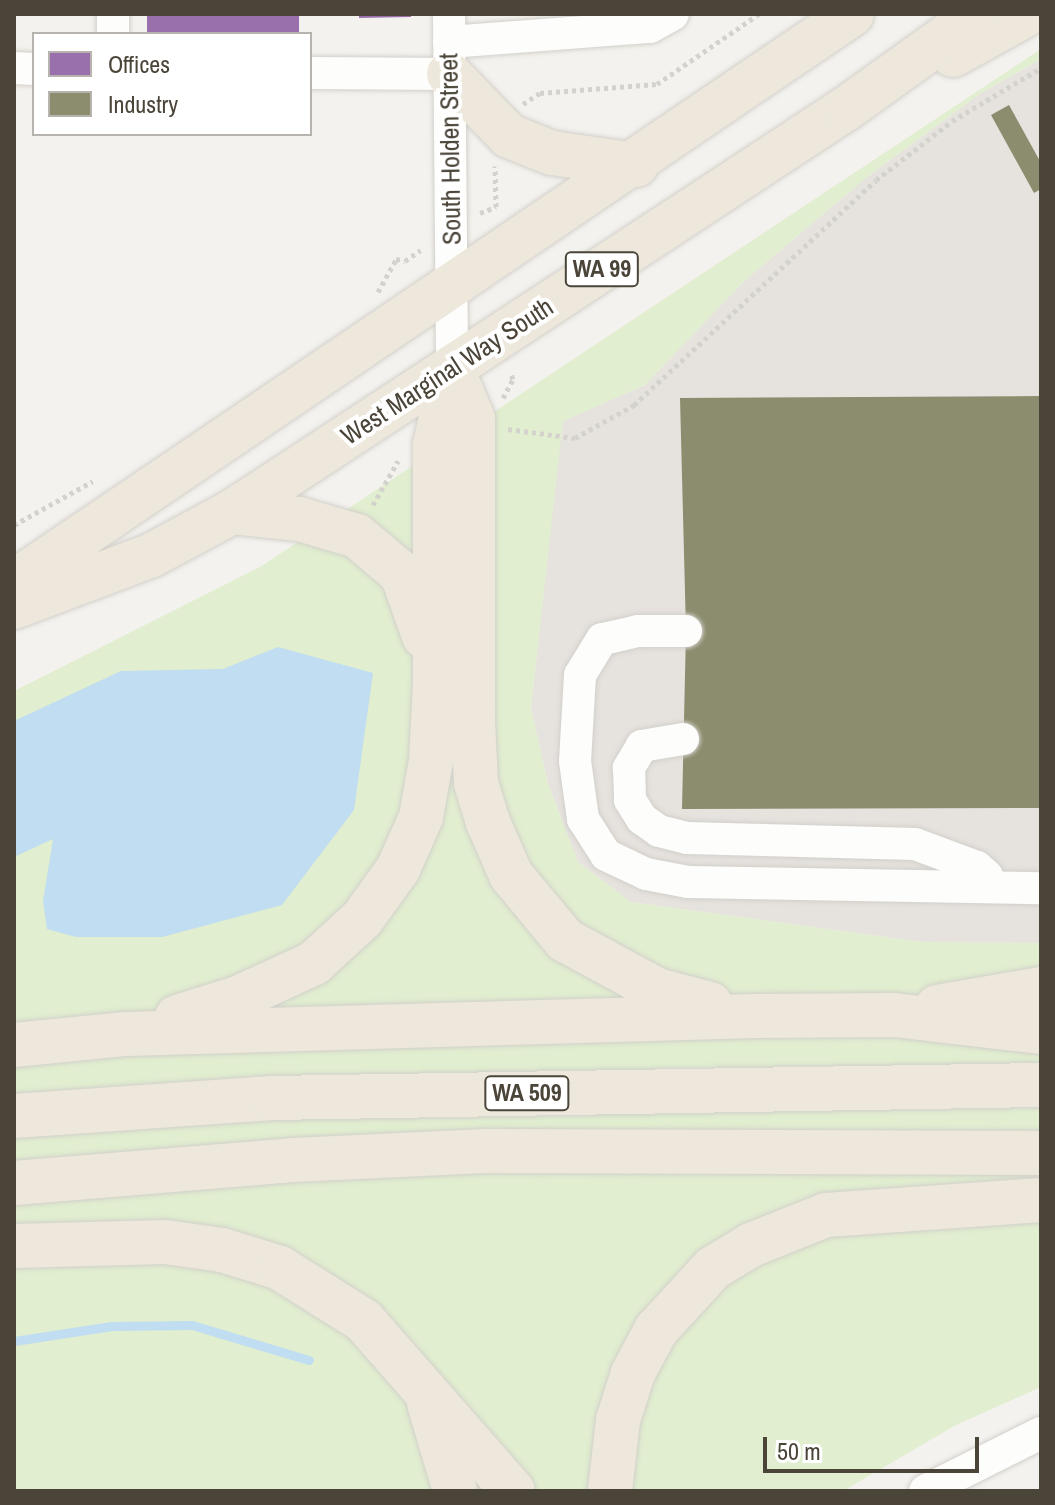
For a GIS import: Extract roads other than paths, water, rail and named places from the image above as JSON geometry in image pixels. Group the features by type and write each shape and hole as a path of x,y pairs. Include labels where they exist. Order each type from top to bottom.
{"highway":[{"name":"WA 99","path":"451,284 636,165 852,14"},
{"name":"West Marginal Way South","path":"14,607 152,555 232,512 847,108 978,14"},
{"path":"847,108 1027,14"},
{"path":"449,43 509,136 552,153 636,165"},
{"path":"14,582 451,284"},
{"path":"126,1034 238,998 314,963 362,919 398,869 421,817 431,761 435,681 435,444 452,369"},
{"path":"452,369 473,419 476,783 511,875 565,940 607,967 657,990 756,1016"},
{"path":"232,512 322,524 352,534 382,554 402,574 417,605 435,681"},
{"path":"894,1015 1041,989"},
{"path":"14,1045 126,1034 756,1016 894,1015 1041,1032"},
{"name":"WA 509","path":"14,1116 272,1098 1041,1085"},
{"name":"WA 509","path":"14,1183 293,1160 486,1151 1041,1153"},
{"path":"610,1491 618,1420 633,1373 656,1330 713,1268 751,1245 826,1215 1041,1200"},
{"path":"14,1246 165,1242 222,1250 280,1268 364,1321 427,1397 493,1462 513,1491"},
{"path":"427,1397 455,1491"}],"street":[{"path":"312,73 449,43 650,27 673,14"},
{"name":"South Holden Street","path":"449,43 452,369"},
{"path":"686,631 638,631 602,639 580,675 575,761 583,819 606,855 646,874 688,882 1041,888"},
{"path":"683,739 642,746 629,768 630,800 642,819 659,831 687,838 915,844 977,867 987,876 987,887"},
{"path":"925,1491 1041,1433"}],"water":[{"path":"278,647 373,673 354,810 282,905 162,937 76,937 47,929 43,901 53,839 14,857 14,721 121,671 223,669"}],"waterway":[{"path":"14,1341 112,1326 192,1325 309,1360"}]}
